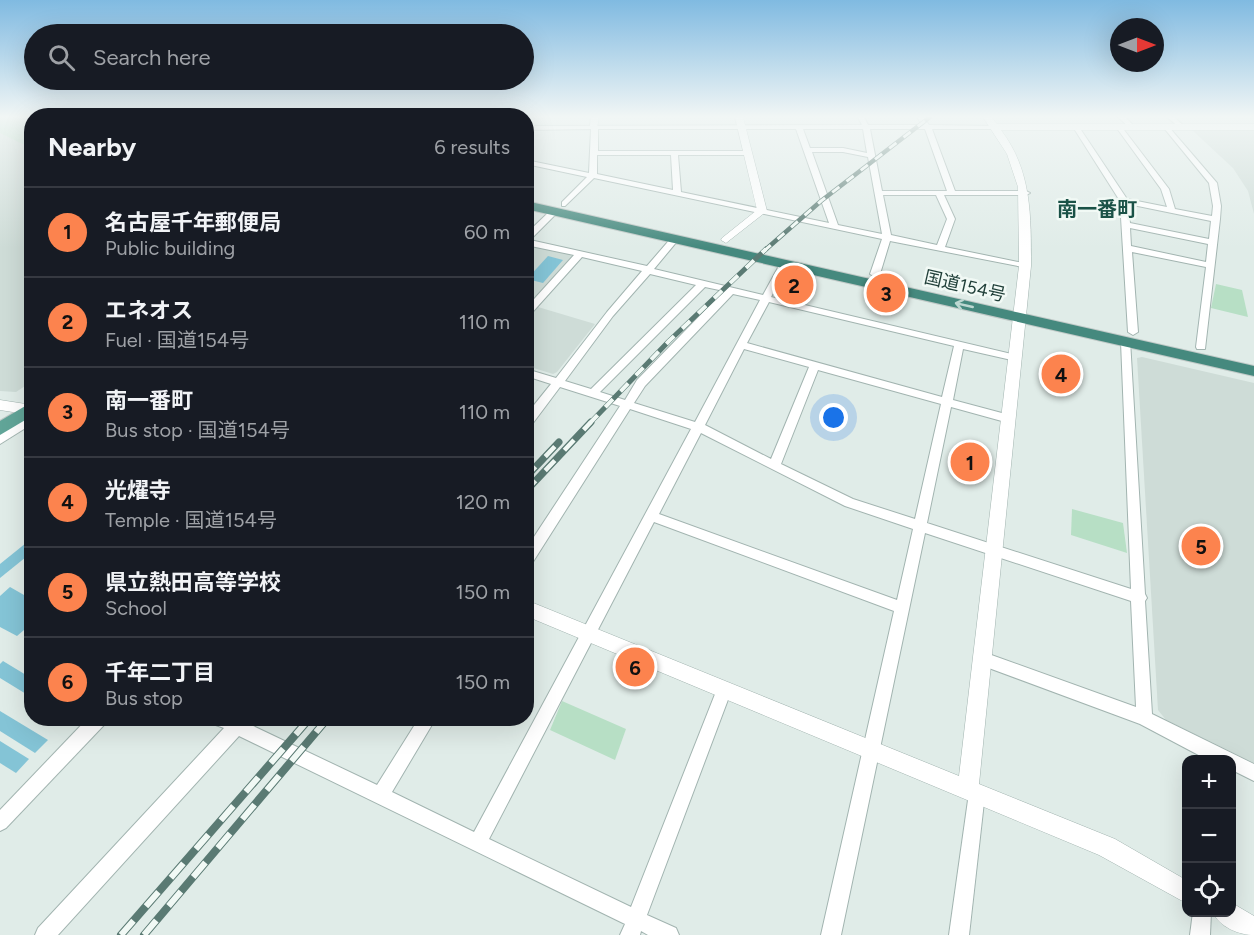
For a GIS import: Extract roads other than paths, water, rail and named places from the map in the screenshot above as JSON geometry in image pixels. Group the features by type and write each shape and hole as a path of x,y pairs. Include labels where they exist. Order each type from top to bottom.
{"highway":[{"name":"国道154号","path":"534,197 560,208 675,239 1130,337 1254,371"},
{"name":"国道154号","path":"534,206 560,208 726,240 875,274 1021,313"},
{"name":"国道154号","path":"1130,337 1201,347 1254,359"}],"main road":[{"path":"0,429 21,408"}],"street":[{"path":"534,232 593,175 594,161"},
{"path":"675,161 677,193"},
{"path":"750,161 762,211"},
{"path":"811,161 835,227"},
{"path":"873,161 887,238 875,274"},
{"path":"940,161 952,193"},
{"path":"959,935 983,658 1025,266 1026,194 1016,161"},
{"path":"1098,161 1124,201 1144,718"},
{"path":"1144,161 1165,189 1172,211"},
{"path":"1194,161 1213,183 1217,207 1201,347"},
{"path":"534,164 1025,266"},
{"path":"879,193 1026,194"},
{"path":"939,193 951,219 940,248"},
{"path":"1124,201 1216,219"},
{"path":"726,240 762,211"},
{"path":"1125,225 1213,242"},
{"path":"534,414 647,269 675,239"},
{"path":"534,242 1016,358"},
{"path":"1127,248 1210,265"},
{"path":"534,305 580,254"},
{"path":"478,843 784,264"},
{"path":"593,393 703,283"},
{"path":"534,548 641,383 731,290"},
{"path":"741,345 1009,419"},
{"path":"831,935 959,345"},
{"path":"775,464 815,365"},
{"path":"534,374 698,427 849,503 1140,598"},
{"path":"0,440 21,408"},
{"path":"651,516 902,608"},
{"path":"534,611 1107,847 1182,890"},
{"path":"983,658 1144,718 1218,755"},
{"path":"633,927 724,689"},
{"path":"0,822 91,726"},
{"path":"45,935 237,726"},
{"path":"246,726 380,796 478,843 633,927 669,935"},
{"path":"380,796 423,726"},
{"path":"1236,764 1254,773"},
{"path":"1200,935 1202,917"},
{"path":"1233,917 1254,929"}],"water":[{"path":"548,256 563,260 543,283 534,281 534,271"},
{"path":"24,545 24,559 0,578 0,564"},
{"path":"10,587 24,595 24,630 17,636 0,627 0,596"},
{"path":"3,661 24,674 24,693 0,678 0,664"},
{"path":"0,711 48,740 35,753 0,731"},
{"path":"0,741 29,759 16,773 0,763"}],"railway":[{"path":"764,251 821,201 873,161"},
{"path":"590,423 669,341 766,249"},
{"path":"534,483 591,422"},
{"path":"534,469 559,442"},
{"path":"121,935 303,726"},
{"path":"144,935 321,726"}],"place":[{"name":"エネオス","path":"794,285"},
{"name":"南一番町","path":"886,293"},
{"name":"光燿寺","path":"1061,374"},
{"name":"名古屋千年郵便局","path":"970,462"},
{"name":"県立熱田高等学校","path":"1201,546"},
{"name":"千年二丁目","path":"635,667"}],"district":[{"name":"南一番町","path":"1097,209"}]}
